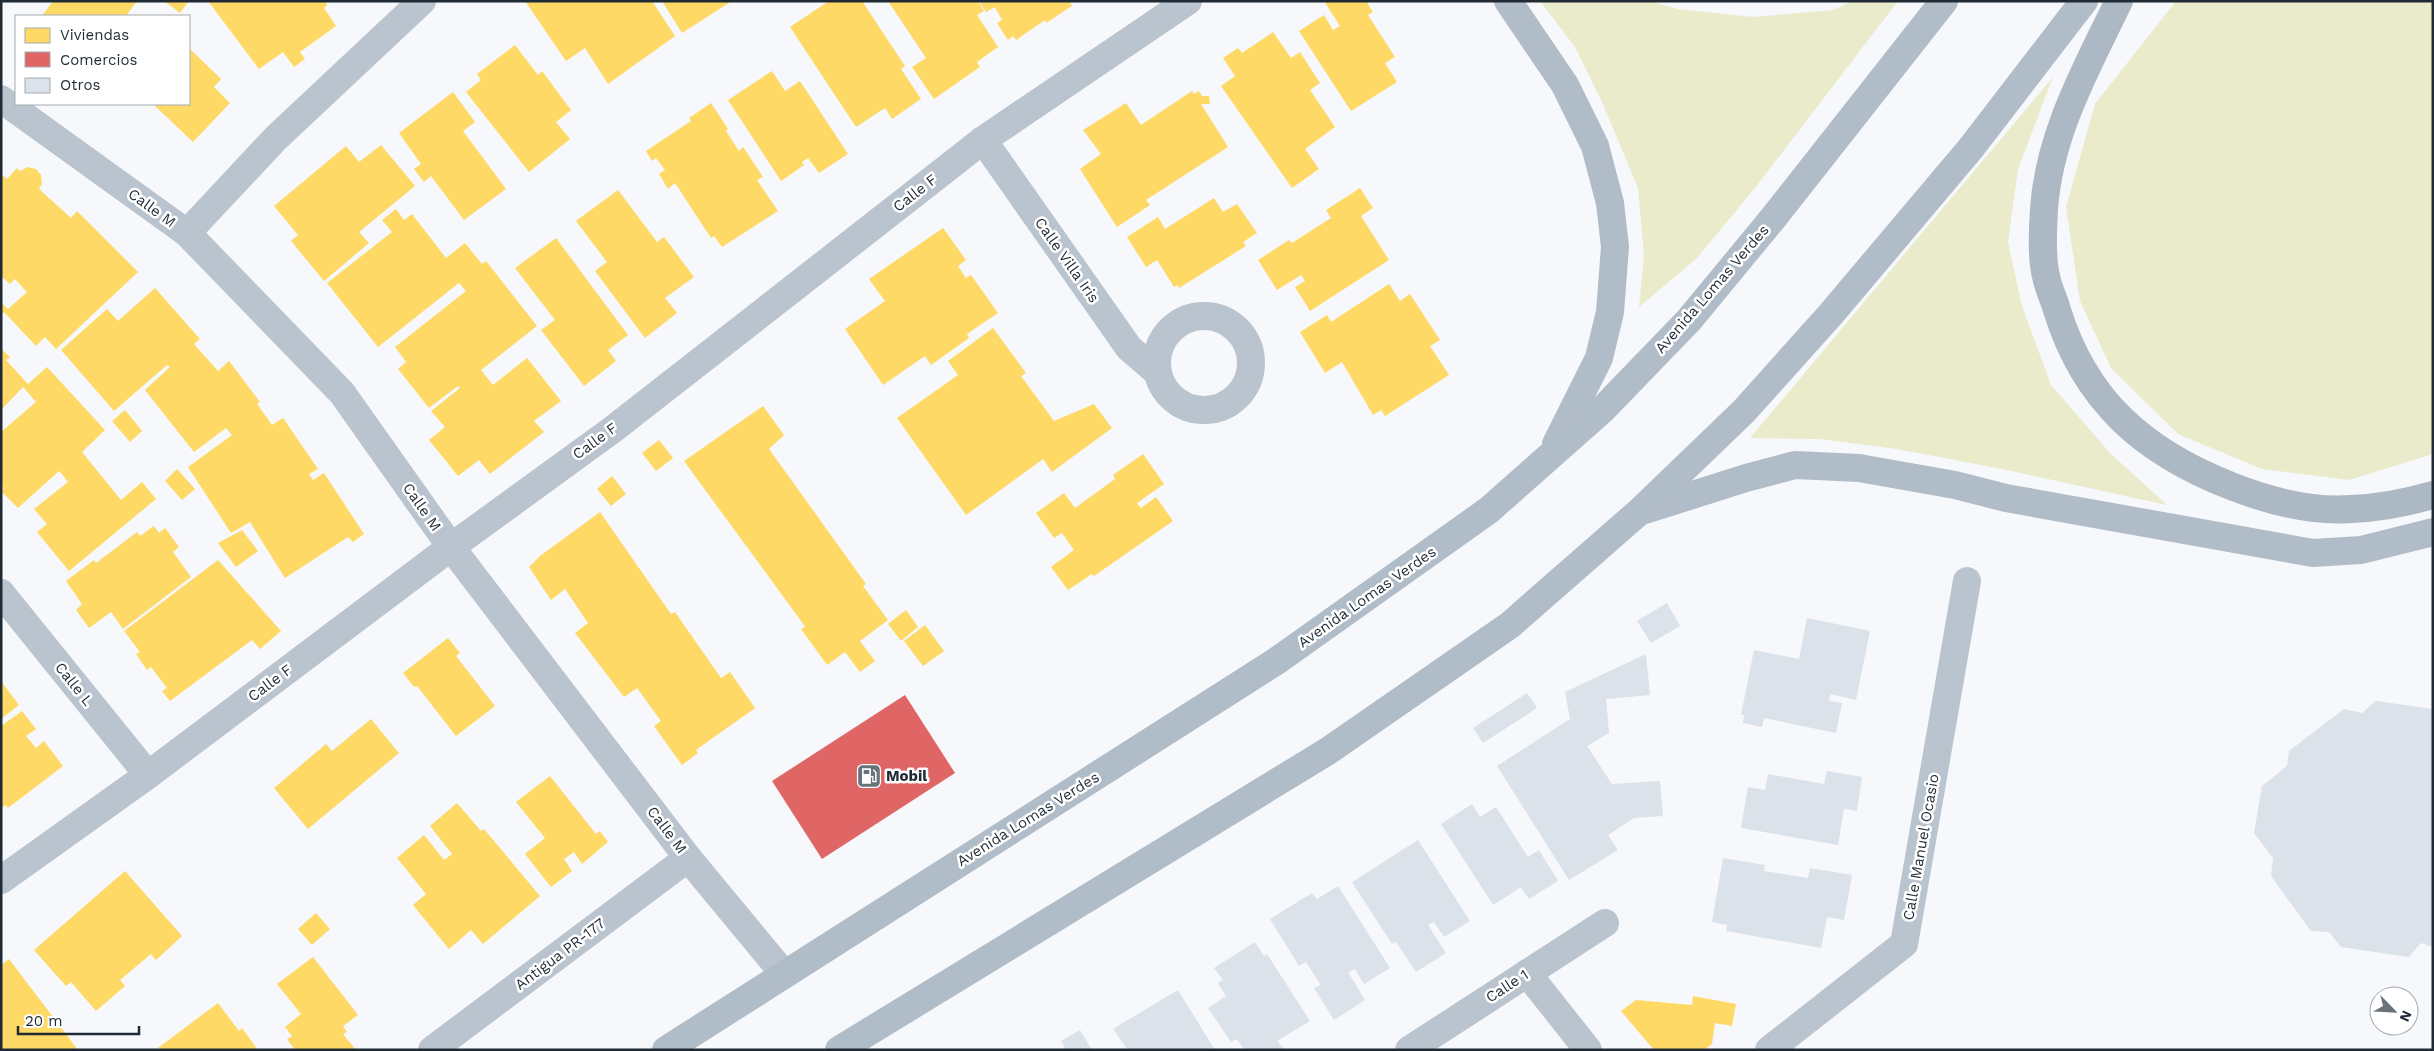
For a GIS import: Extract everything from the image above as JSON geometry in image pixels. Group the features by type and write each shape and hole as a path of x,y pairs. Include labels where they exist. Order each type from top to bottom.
{"highway":[{"path":"2119,1 2074,96 2062,128 2050,166 2044,209 2045,275 2066,340 2082,372 2118,417 2164,454 2216,480 2256,496 2299,506 2349,510 2396,505 2433,495"}],"main road":[{"path":"1508,1 1565,85 1595,146 1610,203 1615,247 1610,312 1599,358 1550,456"},
{"name":"Avenida Lomas Verdes","path":"666,1050 1275,662 1489,510 1602,410 1689,320 1944,1"},
{"path":"839,1050 1328,751 1510,625 1639,512 1744,411 1831,314 1971,148 2084,1"},
{"path":"1639,512 1746,478 1795,465 1868,470 1955,485 2006,498 2313,553 2361,550 2433,532"}],"street":[{"name":"Calle F","path":"1,880 148,775 451,547 612,430 983,140 1156,10 1188,1"},
{"path":"187,233 276,138 422,2"},
{"name":"Calle M","path":"1,99 187,233 342,393 451,547 688,858 784,974"},
{"name":"Calle Villa Iris","path":"983,140 1129,348 1158,373"},
{"name":"Calle Manuel Ocasio","path":"1769,1050 1904,944 1967,580"},
{"name":"Calle L","path":"1,593 148,775"},
{"name":"Antigua PR-177","path":"432,1050 688,858"},
{"name":"Calle 1","path":"1408,1050 1606,923"},
{"path":"1527,974 1588,1050"}],"green space":[{"path":"1540,1 1649,1 1678,9 1753,17 1833,10 1853,1 1898,1 1755,188 1696,259 1639,307 1644,255 1638,188 1602,102 1575,47"},
{"path":"2176,1 2433,1 2433,454 2349,480 2262,469 2178,434 2111,368 2080,301 2066,207 2095,104"},
{"path":"2053,77 2018,169 2008,242 2022,306 2051,385 2110,453 2167,505 2002,469 1897,449 1819,439 1750,438"}],"building: Viviendas":[{"path":"53,1 137,1 127,15 43,15"},
{"path":"164,1 189,1 180,13"},
{"path":"208,1 325,1 327,5 324,8 336,26 300,52 305,59 294,67 283,52 259,69"},
{"path":"525,1 652,1 675,36 608,84 585,48 566,61"},
{"path":"662,1 732,1 682,33"},
{"path":"829,1 862,1 905,66 901,69 921,99 892,119 885,108 856,127 790,27"},
{"path":"888,1 978,1 984,11 977,15 998,47 977,62 980,67 934,99 912,67 926,58"},
{"path":"979,1 1070,1 1072,6 1046,23 1045,20 1016,40 1013,36 1008,40 997,23 1002,20 995,7 986,12"},
{"path":"1324,1 1366,1 1373,12 1368,15 1395,57 1385,63 1397,82 1351,111 1299,31 1324,15 1333,30 1340,26"},
{"path":"1273,32 1291,58 1300,52 1320,83 1310,90 1335,127 1305,149 1319,169 1292,188 1221,86 1235,76 1223,58 1238,48 1242,53"},
{"path":"515,45 538,75 542,71 571,110 556,122 570,139 529,172 466,92 481,80 477,74"},
{"path":"190,49 221,79 214,87 230,103 193,142 154,105 190,105"},
{"path":"772,71 785,91 800,81 848,154 819,173 808,158 802,162 804,165 781,181 728,100"},
{"path":"1192,91 1194,94 1199,91 1202,96 1209,96 1210,104 1201,104 1228,147 1146,200 1150,205 1117,227 1080,169 1101,154 1083,130 1126,103 1141,125"},
{"path":"453,92 475,122 463,131 506,189 464,220 431,176 424,182 414,169 421,164 399,133"},
{"path":"711,103 728,129 726,131 739,151 743,147 763,177 757,180 778,211 722,247 714,236 711,238 675,183 668,189 659,174 665,170 656,158 652,161 646,151 691,121 689,118"},
{"path":"381,145 415,186 359,232 369,243 324,281 291,241 298,235 274,206 346,146 359,162"},
{"path":"28,167 36,169 41,175 42,184 39,189 71,218 77,211 138,272 56,349 45,337 36,346 4,312 1,315 1,302 8,309 27,292 15,279 10,284 1,276 1,174 7,179 17,168 20,171"},
{"path":"1360,188 1373,208 1361,216 1389,260 1310,311 1295,287 1305,281 1301,275 1277,290 1258,260 1289,240 1292,243 1331,218 1326,210"},
{"path":"618,190 657,242 664,237 694,277 665,298 677,313 645,338 595,271 607,262 576,221"},
{"path":"1214,198 1223,212 1237,204 1257,233 1243,242 1246,246 1179,288 1177,285 1174,287 1157,260 1146,267 1127,237 1158,217 1165,229"},
{"path":"396,209 404,220 412,214 446,258 465,243 482,264 486,261 537,326 481,370 493,385 527,358 561,401 534,421 544,432 490,474 479,460 458,476 429,440 445,427 431,411 460,388 458,386 429,408 398,369 406,362 395,347 466,291 459,283 378,347 327,283 392,232 382,220"},
{"path":"943,228 966,260 958,266 966,278 971,275 998,313 967,334 969,338 931,365 925,356 883,385 845,329 885,301 869,279"},
{"path":"556,238 628,335 608,350 616,361 584,386 541,330 555,320 515,268"},
{"path":"1389,284 1400,301 1410,294 1440,340 1430,346 1449,375 1385,416 1381,410 1373,415 1342,362 1325,373 1300,332 1327,315 1331,322"},
{"path":"155,288 200,339 194,344 218,371 229,361 260,402 257,404 272,425 283,418 318,469 309,474 313,480 324,473 364,534 353,542 348,537 285,578 250,522 231,533 188,467 232,435 226,428 194,452 145,390 170,367 167,365 114,411 61,350 107,309 118,321"},
{"path":"993,328 1026,373 1021,376 1054,421 1094,404 1112,428 1052,472 1043,459 966,515 897,418 958,375 948,361"},
{"path":"1,349 10,357 6,360 28,384 47,367 105,430 82,452 121,500 142,482 156,499 69,571 37,532 47,524 34,509 68,482 61,473 59,471 18,508 1,491 4,488 1,485 1,432 36,402 23,387 1,410"},
{"path":"763,406 784,435 769,449 866,584 863,586 888,620 860,641 875,661 860,672 845,652 827,665 801,629 805,627 804,625 684,461"},
{"path":"125,410 142,431 130,442 112,421"},
{"path":"659,440 673,458 656,471 642,453"},
{"path":"1143,454 1164,484 1137,503 1141,508 1156,497 1173,521 1094,576 1092,574 1068,590 1051,567 1074,550 1062,533 1054,538 1036,513 1064,493 1075,508 1115,479 1113,475"},
{"path":"177,469 195,489 182,500 165,481"},
{"path":"612,476 626,494 611,506 597,489"},
{"path":"600,512 671,614 675,612 721,678 730,672 755,708 696,750 698,753 682,765 654,726 661,721 637,688 624,697 575,633 588,623 565,589 551,600 529,567 540,556"},
{"path":"154,526 159,533 165,528 179,547 173,552 191,577 123,629 111,612 89,628 76,610 82,604 66,581 94,560 96,563 137,532 140,536"},
{"path":"242,530 258,551 236,567 218,543"},
{"path":"218,560 281,631 260,649 252,640 170,701 162,691 167,688 151,667 147,670 136,654 140,652 124,631"},
{"path":"906,610 918,627 901,641 888,624"},
{"path":"925,625 944,651 923,666 904,641"},
{"path":"448,638 460,653 456,656 495,706 456,736 417,686 414,687 403,673"},
{"path":"1,681 19,705 1,719"},
{"path":"22,711 36,729 26,736 36,748 44,741 63,766 8,808 6,805 1,808 1,726"},
{"path":"371,719 399,753 308,829 274,788 326,744 332,751"},
{"path":"550,776 596,834 600,831 608,842 582,864 574,852 564,859 572,871 551,887 525,854 545,838 516,802"},
{"path":"457,803 481,831 484,829 540,896 483,944 471,930 449,949 413,905 426,894 397,858 424,835 444,860 452,854 430,826"},
{"path":"125,871 182,936 156,960 151,954 120,980 125,986 96,1011 71,982 66,986 34,950"},
{"path":"316,913 330,929 312,945 298,929"},
{"path":"313,957 358,1015 343,1026 347,1032 343,1034 356,1050 295,1050 287,1039 292,1036 285,1027 301,1014 277,984"},
{"path":"9,959 78,1050 1,1050 1,965"},
{"path":"1693,996 1736,1004 1732,1026 1715,1023 1712,1044 1704,1050 1654,1050 1621,1011 1636,1000 1692,1005"},
{"path":"218,1003 239,1031 242,1028 258,1050 160,1050 158,1048"}],"building: Comercios":[{"path":"905,695 955,773 822,859 772,781"}],"building: Otros":[{"path":"1667,603 1680,626 1651,643 1637,621"},
{"path":"1807,618 1870,631 1856,700 1830,694 1829,701 1842,703 1836,733 1764,718 1762,727 1743,723 1744,715 1741,715 1754,650 1799,659"},
{"path":"1646,654 1650,695 1606,699 1609,733 1587,746 1612,784 1660,781 1663,816 1634,818 1608,835 1618,850 1569,880 1497,766 1570,719 1565,692"},
{"path":"1527,693 1537,708 1483,743 1473,728"},
{"path":"2376,701 2433,709 2433,947 2421,943 2409,957 2341,947 2329,932 2311,931 2271,876 2273,858 2254,833 2262,786 2287,766 2289,751 2344,709 2362,713"},
{"path":"1827,771 1862,777 1857,811 1844,809 1838,845 1741,828 1748,787 1765,790 1768,774 1824,784"},
{"path":"1472,804 1480,817 1496,807 1528,857 1539,850 1558,881 1529,899 1521,887 1493,905 1441,824"},
{"path":"1418,840 1470,921 1444,937 1434,922 1428,925 1446,953 1416,972 1396,942 1392,944 1352,882"},
{"path":"1723,858 1765,865 1764,871 1808,878 1810,868 1852,875 1844,920 1827,917 1821,948 1726,931 1727,925 1712,922"},
{"path":"1338,886 1390,968 1364,984 1355,969 1348,972 1365,1000 1334,1020 1314,988 1321,985 1306,962 1299,966 1270,919 1312,893 1317,899"},
{"path":"1255,942 1264,956 1267,954 1310,1021 1277,1041 1285,1050 1244,1050 1237,1039 1231,1042 1208,1008 1226,996 1218,983 1223,980 1214,968"},
{"path":"1178,990 1215,1050 1128,1050 1113,1029"},
{"path":"1080,1030 1092,1050 1066,1050 1061,1041"}],"place":[{"name":"Mobil","path":"869,776"}]}
